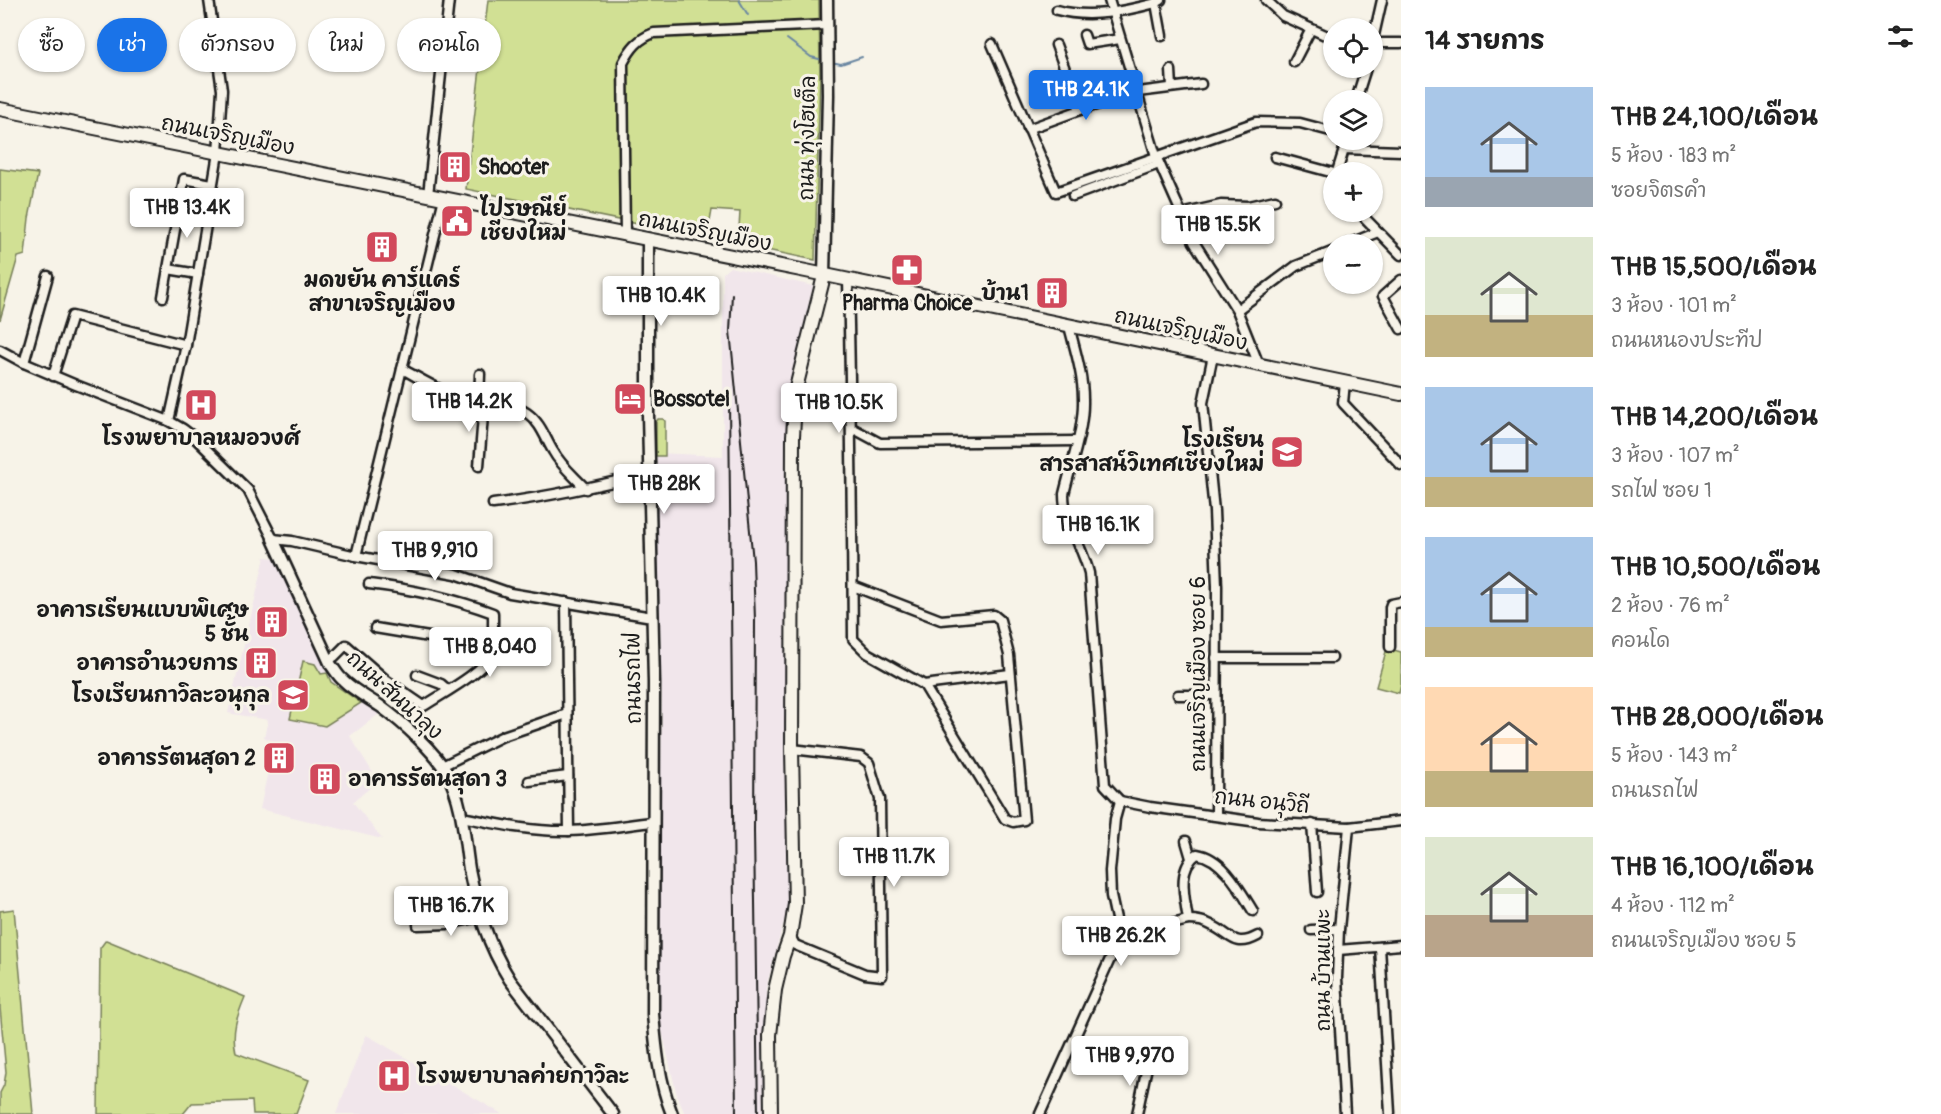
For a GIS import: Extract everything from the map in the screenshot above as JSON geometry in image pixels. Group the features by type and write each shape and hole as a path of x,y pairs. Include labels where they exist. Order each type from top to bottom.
{"main road":[{"name":"ถนนเจริญเมือง","path":"0,109 806,271 1401,394"},
{"path":"806,271 820,292"},
{"path":"771,1114 770,1035 775,990 790,936 796,888 792,749 793,436 796,388 824,276"},
{"path":"820,292 835,282 846,280"}],"street":[{"path":"169,421 186,345 218,153 222,90 208,0"},
{"path":"428,195 449,0"},
{"name":"ถนน ทุ่งโฮเต็ล","path":"824,276 827,0"},
{"path":"1109,0 1158,160 1194,242 1237,310 1259,364"},
{"path":"1266,0 1283,16 1323,34"},
{"path":"1378,18 1382,0"},
{"path":"1057,10 1065,13 1112,14 1159,1 1162,36"},
{"path":"625,235 623,63 631,48 642,38 654,33 827,25"},
{"path":"1294,62 1311,29"},
{"path":"1084,34 1087,44 1120,39"},
{"path":"1383,43 1401,43"},
{"path":"992,44 1056,192 1158,160"},
{"path":"1056,45 1080,110"},
{"path":"1171,70 1172,87"},
{"path":"1028,129 1138,92 1201,84"},
{"path":"1073,196 1256,122 1300,123 1323,129"},
{"path":"1383,149 1401,151"},
{"path":"1275,157 1323,170"},
{"path":"163,297 184,179 212,184"},
{"path":"356,555 444,198"},
{"path":"1181,214 1221,205 1248,206 1275,200"},
{"path":"1368,222 1401,255"},
{"path":"1373,234 1378,232"},
{"name":"ถนนรถไฟ","path":"648,239 647,340 654,683 653,1014 656,1059 663,1093 672,1114"},
{"path":"1237,310 1296,266 1323,255"},
{"path":"168,269 198,274"},
{"path":"24,363 48,276"},
{"path":"846,280 852,428 853,639 867,653 924,685 1005,819 1013,822 1024,820 1009,655 1000,620 994,615 941,620 853,586"},
{"path":"1401,280 1383,296 1401,329"},
{"path":"53,376 72,316 186,345"},
{"path":"1040,1114 1120,938 1111,896 1110,871 1115,819 1120,801 1106,785 1089,573 1069,525 1064,506 1064,494 1083,412 1083,386 1069,326"},
{"name":"ถนน สันนาลุง","path":"0,350 53,376 169,421 195,438 248,490 328,659 342,680 397,719 419,740 448,775 462,817 480,917 497,960 613,1114"},
{"name":"ถนนเจริญเมือง ซอย 6","path":"1213,355 1203,403 1214,519 1217,603 1216,815"},
{"path":"402,369 460,398 525,411 541,428 558,460 586,489"},
{"path":"479,466 482,403 480,374"},
{"path":"1345,382 1343,403 1401,465"},
{"path":"852,428 880,444 945,441 1077,441"},
{"path":"494,504 536,499 650,473"},
{"path":"273,539 456,574 510,593 652,617"},
{"path":"328,659 346,645 386,680 424,706 479,670 490,656 493,613 435,595 369,584"},
{"path":"566,602 569,831"},
{"path":"1390,647 1390,607 1391,604 1401,602"},
{"path":"375,628 435,638 490,656"},
{"path":"1216,658 1332,658"},
{"path":"924,685 1010,674"},
{"path":"417,675 441,684 448,690"},
{"path":"1178,695 1215,695"},
{"path":"442,766 503,736 567,714"},
{"path":"790,936 795,945 865,974 882,976 880,799 869,762 861,757 792,749"},
{"path":"529,781 568,776"},
{"name":"ถนน อนุวิถี","path":"1120,801 1258,822 1349,827 1401,821"},
{"path":"462,817 505,826 569,831 653,822"},
{"path":"1312,824 1317,892"},
{"name":"ถนน บ้านแพะ","path":"1345,1114 1338,950 1349,827"},
{"path":"1186,841 1191,858"},
{"path":"1188,920 1183,876 1191,858 1197,854 1207,856 1234,880 1252,911"},
{"path":"418,925 448,924 480,917"},
{"path":"1120,938 1188,920 1200,921 1213,926 1234,940 1248,941 1258,936"},
{"path":"1311,930 1339,929"},
{"path":"1338,950 1401,945"},
{"path":"1380,947 1390,1113"},
{"path":"1137,1114 1147,1067"}],"shaded area":[{"path":"730,267 813,286 789,387 786,688 789,903 766,988 766,1114 685,1114 677,1096 658,1013 662,703 656,453 723,456 723,273"},
{"name":"โรงเรียนกาวิละอนุกุล","path":"265,557 275,558 331,678 379,714 350,736 378,781 353,802 382,839 260,809 274,742 264,737 268,720 228,713"},
{"name":"โรงพยาบาลค่ายกาวิละ","path":"366,1035 372,1038 502,1114 336,1114"}],"green space":[{"path":"488,0 819,0 820,74 815,260 738,244 740,212 712,210 707,238 466,189 480,72 501,72 501,18 486,18"},
{"path":"0,169 38,174 29,218 25,255 18,257 0,320"},
{"path":"658,419 665,421 665,456 656,456 656,422"},
{"path":"1387,648 1401,652 1399,693 1376,687"},
{"path":"303,661 315,664 321,674 327,673 331,682 361,703 325,726 290,719"},
{"path":"14,909 33,1114 0,1114 0,1093 6,1072 0,1008 0,911"},
{"path":"106,940 245,997 236,1024 234,1038 236,1053 309,1080 296,1114 253,1114 252,1101 192,1103 183,1114 98,1114 100,948"}],"waterway":[{"path":"739,0 748,15"},
{"path":"787,39 811,57 823,60"},
{"path":"831,62 841,64 862,57"}],"railway":[{"path":"732,294 730,331 753,561 755,620 754,831 758,1114"},
{"path":"729,400 736,1114"}],"place":[{"name":"Shooter","path":"455,167"},
{"name":"ไปรษณีย์ เชียงใหม่","path":"457,221"},
{"name":"มดขยัน คาร์แคร์ สาขาเจริญเมือง","path":"382,247"},
{"name":"Pharma Choice","path":"907,270"},
{"name":"บ้าน1","path":"1052,293"},
{"name":"Bossotel","path":"630,399"},
{"name":"โรงพยาบาลหมอวงศ์","path":"201,405"},
{"name":"โรงเรียน สารสาสน์วิเทศเชียงใหม่","path":"1287,452"},
{"name":"อาคารเรียนแบบพิเศษ 5 ชั้น","path":"272,622"},
{"name":"อาคารอำนวยการ","path":"261,663"},
{"name":"โรงเรียนกาวิละอนุกุล","path":"293,695"},
{"name":"อาคารรัตนสุดา 2","path":"279,758"},
{"name":"อาคารรัตนสุดา 3","path":"325,779"},
{"name":"โรงพยาบาลค่ายกาวิละ","path":"394,1076"}]}
